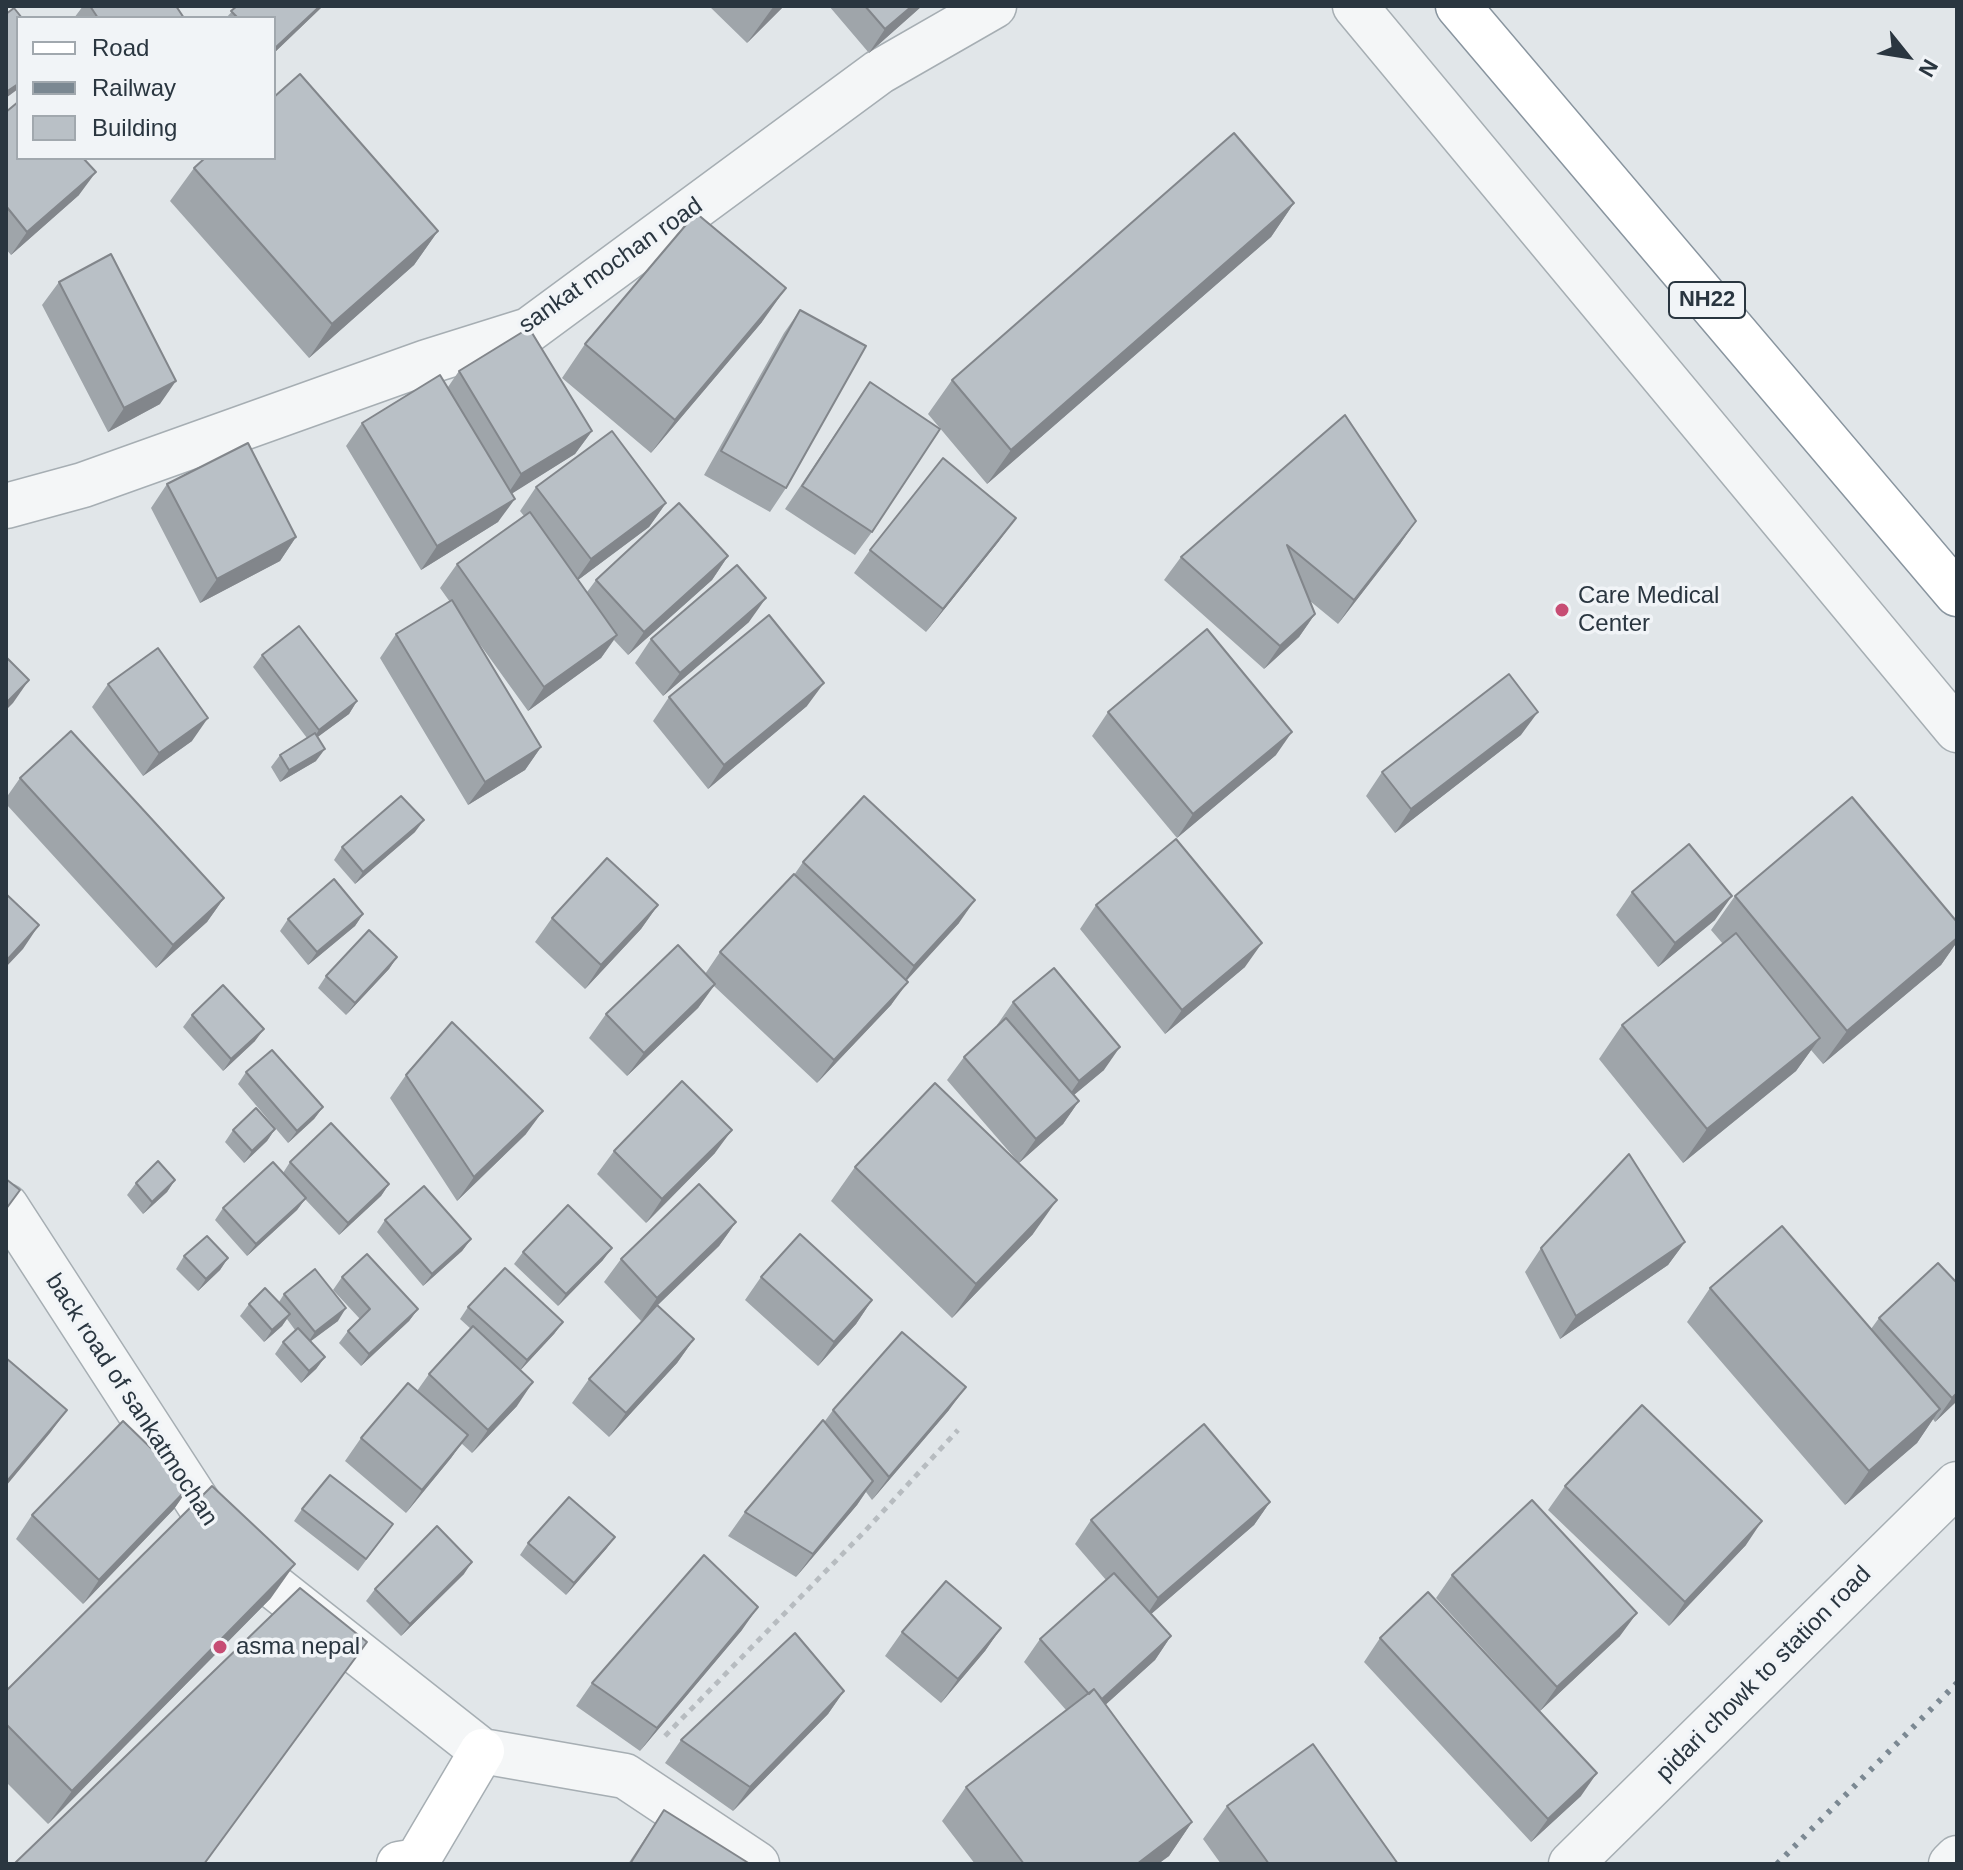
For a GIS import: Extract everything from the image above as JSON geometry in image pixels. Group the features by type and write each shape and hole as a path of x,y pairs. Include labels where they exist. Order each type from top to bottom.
{"main road":[{"name":"NH22","path":"1458,6 1957,594"},
{"path":"399,1864 417,1861 482,1751"}],"street":[{"name":"sankat mochan road","path":"6,506 83,485 427,362 529,330 879,72 994,6"},
{"path":"1355,6 1957,730"},
{"name":"back road of sankatmochan","path":"6,1206 230,1552 482,1751 625,1776 757,1864"},
{"name":"pidari chowk to station road","path":"1571,1864 1957,1484"},
{"path":"1951,1864 1957,1858"}],"path":[{"path":"625,1776 865,1531 958,1430"}],"building":[{"path":"90,6 176,6 183,16 97,16"},
{"path":"237,6 320,6 276,47 276,16 236,16 231,11"},
{"path":"865,6 912,6 885,29"},
{"path":"14,8 20,16 16,16 16,85 6,92 6,14"},
{"path":"300,74 438,231 332,324 194,168 203,160 276,160 276,95"},
{"path":"16,104 16,160 85,160 96,172 27,232 6,206 6,112"},
{"path":"1234,133 1294,203 1011,450 952,380"},
{"path":"696,213 786,288 675,420 585,344"},
{"path":"111,254 176,381 124,408 59,282"},
{"path":"800,310 866,346 786,488 721,451"},
{"path":"529,328 592,431 521,474 459,371"},
{"path":"440,375 515,499 437,546 362,423"},
{"path":"870,382 940,429 872,532 802,486"},
{"path":"1345,415 1416,521 1354,600 1287,545 1315,614 1280,646 1181,557"},
{"path":"612,431 666,503 591,559 536,487"},
{"path":"248,443 296,537 217,579 167,484"},
{"path":"943,458 1016,518 943,609 870,550"},
{"path":"679,503 728,556 644,632 596,580"},
{"path":"530,512 617,635 544,687 457,564"},
{"path":"737,565 766,598 680,673 651,639"},
{"path":"452,600 541,747 485,782 396,634"},
{"path":"769,615 824,683 724,765 669,697"},
{"path":"299,626 357,701 319,730 262,655"},
{"path":"1207,629 1292,732 1193,814 1108,712"},
{"path":"158,648 208,718 159,753 108,684"},
{"path":"6,657 29,680 6,703"},
{"path":"1509,674 1538,712 1411,809 1382,772"},
{"path":"71,731 224,898 173,945 20,778"},
{"path":"315,733 325,749 289,770 280,755"},
{"path":"401,796 424,820 363,872 342,847"},
{"path":"864,796 975,900 914,966 803,862"},
{"path":"1852,797 1957,922 1957,938 1847,1031 1735,896"},
{"path":"1176,839 1262,943 1182,1010 1096,905"},
{"path":"1689,844 1732,896 1675,943 1632,892"},
{"path":"607,858 658,905 601,965 552,918"},
{"path":"794,874 908,982 834,1060 720,952"},
{"path":"334,879 363,914 317,952 288,919"},
{"path":"6,894 39,925 6,961"},
{"path":"369,930 397,957 355,1003 326,976"},
{"path":"1736,933 1820,1038 1707,1129 1622,1025"},
{"path":"678,945 715,984 644,1053 606,1014"},
{"path":"1054,968 1120,1047 1079,1081 1013,1002"},
{"path":"223,985 264,1029 231,1059 192,1015"},
{"path":"1006,1018 1079,1101 1036,1139 964,1057"},
{"path":"452,1022 543,1111 474,1177 406,1075"},
{"path":"272,1050 323,1107 297,1131 246,1072"},
{"path":"682,1081 732,1130 662,1199 614,1151"},
{"path":"935,1083 1057,1200 976,1284 855,1167"},
{"path":"256,1108 275,1129 252,1151 233,1130"},
{"path":"331,1123 389,1184 348,1223 290,1162"},
{"path":"1629,1154 1685,1242 1576,1316 1541,1248"},
{"path":"158,1161 175,1180 152,1202 136,1183"},
{"path":"273,1162 306,1198 256,1244 223,1208"},
{"path":"6,1179 20,1190 6,1209"},
{"path":"699,1184 736,1222 657,1298 621,1259"},
{"path":"424,1186 471,1239 432,1274 385,1220"},
{"path":"568,1205 612,1248 566,1294 523,1252"},
{"path":"1782,1226 1940,1409 1869,1471 1710,1288"},
{"path":"800,1234 872,1300 834,1342 761,1277"},
{"path":"207,1236 228,1258 206,1279 184,1256"},
{"path":"367,1254 418,1309 369,1354 348,1331 370,1309 342,1277"},
{"path":"1938,1263 1957,1283 1957,1393 1952,1398 1879,1318"},
{"path":"505,1268 563,1322 527,1360 468,1307"},
{"path":"315,1269 346,1308 315,1332 284,1294"},
{"path":"265,1288 290,1314 272,1330 249,1304"},
{"path":"657,1305 694,1339 626,1413 589,1379"},
{"path":"473,1326 533,1382 488,1430 429,1374"},
{"path":"298,1328 325,1357 309,1371 283,1342"},
{"path":"902,1332 966,1387 889,1477 833,1410"},
{"path":"6,1358 67,1410 8,1480 6,1478"},
{"path":"408,1383 468,1435 422,1490 361,1438"},
{"path":"1642,1405 1762,1521 1685,1602 1565,1486"},
{"path":"823,1420 873,1481 813,1554 745,1512"},
{"path":"123,1421 190,1486 99,1580 32,1515"},
{"path":"1204,1424 1270,1502 1158,1598 1091,1520"},
{"path":"330,1475 393,1524 366,1559 302,1509"},
{"path":"212,1486 295,1564 72,1791 6,1724 6,1691"},
{"path":"569,1497 615,1537 574,1583 528,1543"},
{"path":"1532,1500 1637,1613 1557,1687 1452,1575"},
{"path":"437,1526 472,1562 410,1624 375,1589"},
{"path":"704,1555 758,1607 657,1728 592,1683"},
{"path":"1114,1573 1171,1636 1102,1699 1094,1689 1089,1694 1040,1639"},
{"path":"946,1581 1001,1628 958,1679 902,1632"},
{"path":"300,1588 367,1642 204,1864 14,1864"},
{"path":"1428,1592 1597,1773 1548,1819 1380,1638"},
{"path":"795,1633 844,1691 750,1787 681,1740"},
{"path":"1094,1689 1192,1822 1137,1864 1024,1864 966,1787"},
{"path":"1313,1744 1398,1864 1269,1864 1227,1806"},
{"path":"664,1810 750,1864 630,1864"}],"railway":[{"path":"1777,1864 1957,1683"}],"place":[{"name":"Care Medical Center","path":"1562,610"},
{"name":"asma nepal","path":"220,1647"}]}
